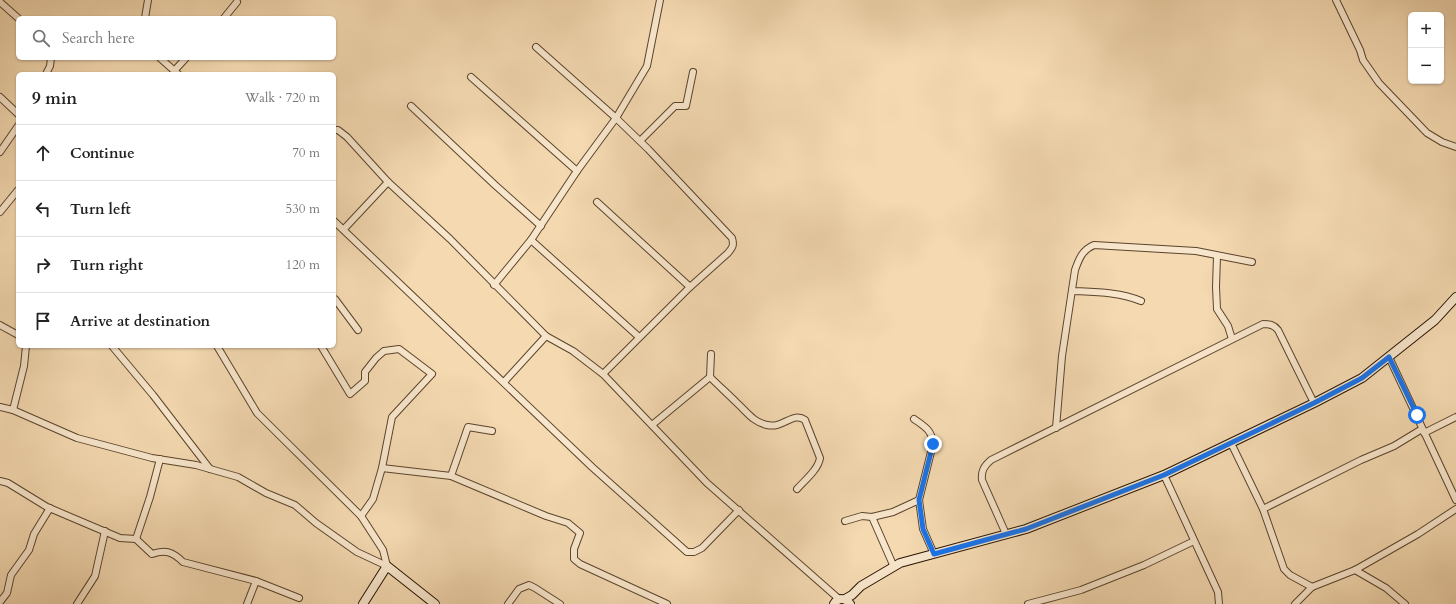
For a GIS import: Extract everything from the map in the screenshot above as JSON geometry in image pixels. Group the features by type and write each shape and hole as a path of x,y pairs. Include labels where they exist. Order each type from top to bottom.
{"street":[{"path":"145,16 148,0"},
{"path":"494,285 541,226 577,171 616,118 647,66 660,0"},
{"path":"1336,0 1364,60 1378,83 1427,133 1442,142 1456,147"},
{"path":"0,2 16,16"},
{"path":"226,16 237,2"},
{"path":"536,47 640,141 732,238 734,243 733,247 728,253 690,287 603,374"},
{"path":"47,72 52,60"},
{"path":"162,60 176,72 185,60"},
{"path":"640,141 675,106 686,106 694,72"},
{"path":"471,77 577,171"},
{"path":"0,97 16,110"},
{"path":"411,106 541,226"},
{"path":"0,152 16,129"},
{"path":"336,130 347,136 388,182 450,239 546,336 573,352 603,374 707,483 828,590 843,601 861,586 900,563 1026,529 1164,475 1314,403 1362,378 1435,320 1456,297"},
{"path":"344,229 388,182"},
{"path":"0,212 16,192"},
{"path":"597,202 690,287"},
{"path":"336,223 592,467 687,552 694,552 702,548 739,510"},
{"path":"531,240 639,337"},
{"path":"1056,428 1062,356 1075,270 1086,249 1094,245 1196,251 1252,262"},
{"path":"1217,256 1217,309 1228,326 1232,339"},
{"path":"1073,291 1117,294 1141,301"},
{"path":"336,300 358,330"},
{"path":"1006,534 982,480 982,471 985,465 991,460 1263,324 1275,326 1278,330 1314,403"},
{"path":"0,325 16,334"},
{"path":"504,382 546,336"},
{"path":"13,410 24,366 26,348"},
{"path":"114,348 153,395 210,469"},
{"path":"218,348 257,413 361,516 383,550 387,566 363,604"},
{"path":"322,348 350,394 365,381 365,372 376,358 384,351 399,349 432,374 392,417 382,468 373,499 361,516"},
{"path":"652,425 710,377 711,354"},
{"path":"1389,357 1456,500"},
{"path":"710,377 739,404 748,415 761,424 772,426 779,425 794,417 805,420 820,458 820,462 797,489"},
{"path":"0,407 13,410 77,438 160,459 196,465 238,477 266,493 295,505 316,524 357,552 387,566 435,604"},
{"path":"1263,509 1361,460 1456,417"},
{"path":"914,419 929,430 932,436 933,444 919,500 923,529 934,554"},
{"path":"451,476 468,427 492,431"},
{"path":"1231,443 1263,509 1284,569 1290,575 1312,587"},
{"path":"136,539 150,497 160,459"},
{"path":"382,468 451,476 546,516 568,523 580,533 574,549 574,558 580,564 667,604"},
{"path":"1164,475 1218,592 1219,604"},
{"path":"0,481 8,483 47,507 120,538 136,539 152,554 161,551 175,554 183,562 256,581 298,598"},
{"path":"844,521 862,516 872,517 893,512 919,500"},
{"path":"0,602 7,594 11,574 29,550 34,534 50,508"},
{"path":"1295,604 1312,587 1355,570 1418,534 1456,509"},
{"path":"872,517 894,567"},
{"path":"77,604 95,576 105,531"},
{"path":"1028,604 1081,590 1144,565 1194,542"},
{"path":"1355,570 1386,588 1405,604"},
{"path":"247,604 256,581"},
{"path":"508,604 519,589 528,585 560,604"}],"route":[{"path":"933,444 919,500 923,529 934,554 1026,529 1164,475 1314,403 1362,378 1389,357 1417,415"}]}
